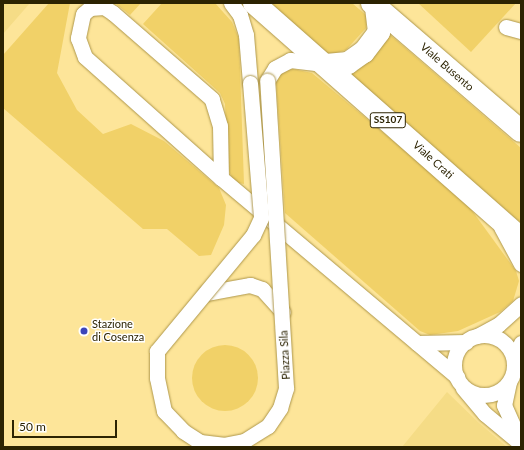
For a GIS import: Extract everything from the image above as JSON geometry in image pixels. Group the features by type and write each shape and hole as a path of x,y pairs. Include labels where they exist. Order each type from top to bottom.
{"main road":[{"name":"Viale Crati","path":"254,3 521,238"},
{"path":"326,65 348,63 364,52 379,32 374,5"},
{"name":"Viale Busento","path":"374,5 521,131"}],"street":[{"name":"Piazza Sila","path":"231,3 240,15 246,35 261,218 253,236 157,351 157,378 164,411 183,432 200,442 223,445 244,441 268,426 276,414 286,388 283,312 267,81 275,68 290,60 326,65"},
{"path":"220,178 220,126 212,99 113,13 104,7 90,8 83,14 78,38 85,57 220,178 418,344 459,381 475,405 521,442"},
{"path":"506,27 521,31"},
{"path":"490,210 521,264"},
{"path":"206,293 250,285 262,290 283,312"},
{"path":"459,381 455,358 471,339 498,325 521,304"},
{"path":"418,344 471,339 485,335 503,342 509,349 511,374 503,388 486,395 459,381"},
{"path":"521,343 504,397 506,414 521,442"}],"shaded area":[{"path":"3,3 30,3 3,34"},
{"path":"49,3 70,3 57,73 77,110 103,134 131,124 164,141 219,188 226,205 224,225 211,255 199,256 167,229 143,229 3,108 3,55"},
{"path":"115,3 141,3 130,15"},
{"path":"162,3 215,3 232,22 239,39 244,184 234,182 228,169 225,104 220,93 143,24"},
{"path":"264,3 352,3 367,16 366,28 346,50 326,56"},
{"path":"418,3 516,3 471,52"},
{"path":"388,33 521,148 521,223 350,76 374,57"},
{"path":"293,69 312,73 465,201 516,271 519,281 513,301 500,312 458,331 430,335 420,331 285,213 276,80 281,71"},
{"path":"219,345 231,345 238,347 249,354 256,365 258,378 256,391 249,402 238,409 231,411 219,411 212,409 201,402 194,391 192,384 192,372 194,365 201,354 212,347"},
{"path":"447,392 479,423 507,447 402,447"}],"place":[{"name":"Stazione di Cosenza","path":"84,331"}]}
